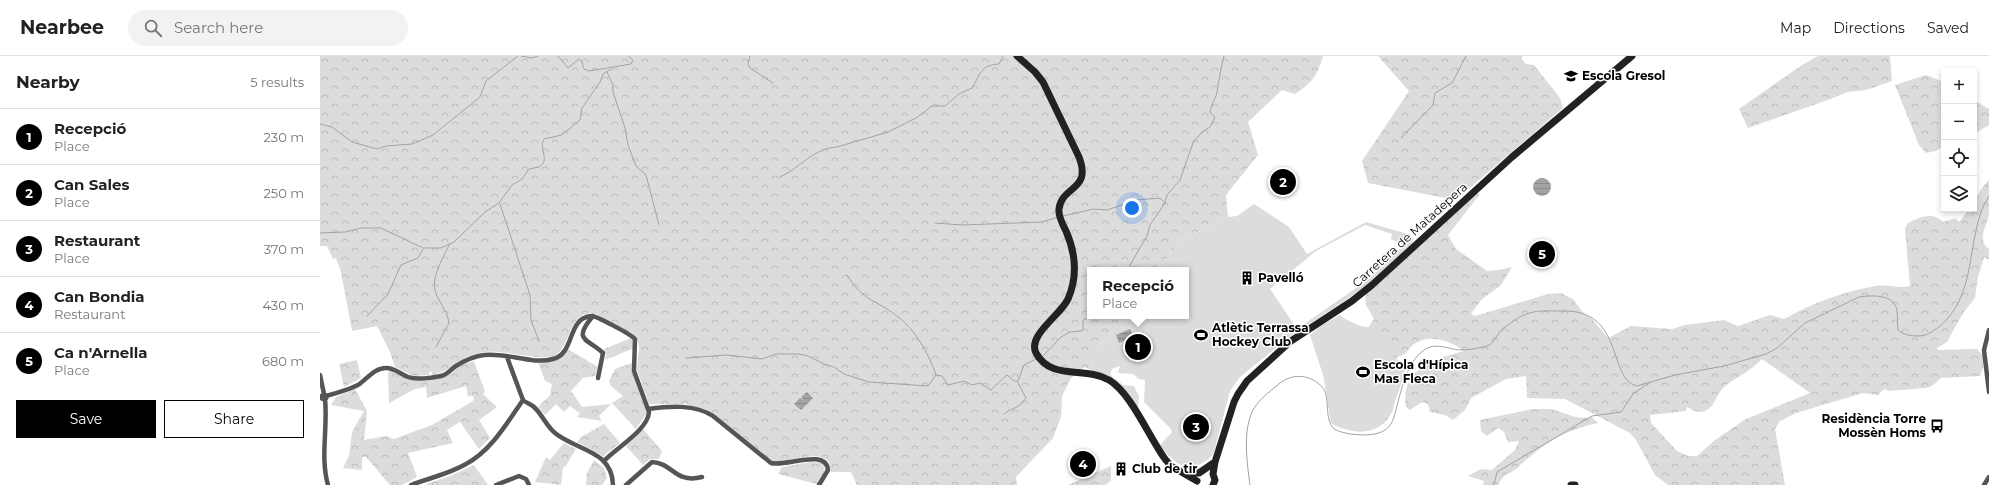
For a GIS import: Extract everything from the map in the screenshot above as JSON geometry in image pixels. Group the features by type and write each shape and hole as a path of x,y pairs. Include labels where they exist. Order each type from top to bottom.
{"street":[{"path":"1017,56 1035,72 1043,82 1082,165 1083,175 1080,182 1061,202 1060,216 1073,249 1074,277 1070,295 1064,306 1036,337 1034,342 1035,350 1044,363 1053,369 1096,375 1117,386 1126,396 1165,459 1171,466 1185,473 1197,483 1201,472 1215,462"},
{"name":"Carretera de Matadepera","path":"1217,482 1215,462 1238,394 1258,370 1291,341 1352,301 1372,285 1512,157 1632,56"},
{"path":"323,397 358,385 371,374 382,368 395,370 409,378 443,375 458,365 479,356 507,356 545,360 557,358 566,350 579,322 587,316 600,317 635,339 634,371 648,409 647,419 636,433 604,461"},
{"path":"593,316 586,325 583,336 585,341 603,353 598,378"},
{"path":"1989,330 1984,350 1989,392"},
{"path":"507,356 523,400 533,406 555,433 604,461 610,468 613,485"},
{"path":"320,375 326,412 322,460 323,471 328,485"},
{"path":"411,485 455,470 475,458 496,437 523,400"},
{"path":"648,409 682,407 705,412 713,416 771,463 783,464 809,459 822,460 826,463 828,470 820,485"},
{"path":"626,485 652,462 662,464 684,478 702,477"},
{"path":"1185,473 1209,471 1217,482"},
{"path":"496,485 519,476 526,479 529,485"},
{"path":"1984,485 1989,477"}],"green space":[{"path":"320,56 1323,56 1316,74 1306,86 1295,94 1282,90 1248,122 1258,155 1226,195 1228,217 1180,241 1161,267 1087,267 1087,319 1122,319 1093,354 1091,370 1084,367 1071,378 1062,396 1061,417 1053,438 1016,477 1017,485 857,485 851,472 831,472 829,462 817,456 772,461 709,410 686,404 649,404 637,370 639,347 637,337 593,313 585,314 578,318 563,347 552,357 535,357 502,352 485,352 471,356 439,373 432,375 432,372 429,372 429,375 413,376 395,367 390,352 377,326 352,331 341,272 336,258 333,259 327,246 320,246"},
{"path":"1378,56 1522,56 1522,60 1526,64 1534,65 1560,98 1563,108 1456,200 1368,183 1362,161 1409,91"},
{"path":"1818,56 1890,56 1892,81 1866,90 1847,92 1748,128 1739,109 1802,65"},
{"path":"1926,75 1941,81 1941,148 1936,151 1926,153 1919,145 1895,85"},
{"path":"1977,102 1989,109 1989,125 1977,132"},
{"path":"1989,180 1989,213 1983,241 1989,249 1989,260 1984,257 1978,277 1975,298 1963,313 1947,342 1937,348 1938,350 1977,349 1984,357 1983,368 1980,376 1941,378 1932,386 1926,388 1889,391 1884,389 1878,395 1863,393 1796,413 1780,421 1775,429 1785,485 1668,485 1655,475 1636,440 1630,433 1565,399 1527,398 1526,376 1506,379 1471,398 1465,410 1453,420 1445,415 1430,412 1428,404 1422,402 1410,410 1406,407 1405,394 1408,384 1414,375 1431,362 1464,351 1447,341 1433,339 1427,339 1414,344 1406,353 1397,357 1396,390 1393,409 1382,425 1375,429 1357,431 1339,427 1331,423 1324,378 1376,340 1368,328 1374,319 1366,305 1365,294 1475,193 1480,194 1448,235 1456,249 1487,271 1512,267 1501,285 1481,300 1471,314 1475,316 1548,294 1561,293 1573,299 1583,313 1591,318 1608,338 1631,326 1672,329 1685,325 1724,320 1738,326 1770,315 1784,319 1840,294 1880,286 1910,286 1905,229 1907,224 1925,216 1935,217 1943,222 1956,218 1959,222 1967,212 1977,212 1977,197","holes":["1762,359 1810,393 1746,419 1715,440 1697,456 1688,456 1677,451 1651,423 1650,415 1686,411 1687,407 1698,412 1705,411 1711,407 1724,387"]},
{"name":"Atlètic Terrassa Hockey Club","path":"1254,204 1289,227 1307,254 1366,222 1408,234 1413,239 1412,245 1370,284 1291,336 1240,377 1230,391 1214,452 1211,457 1195,466 1184,466 1177,463 1162,450 1119,383 1109,376 1091,370 1093,354 1122,319 1189,319 1189,267 1161,267 1180,241 1228,217 1237,216","holes":["1365,225 1392,234 1391,239 1404,245 1369,279 1297,329 1270,289 1316,251","1120,366 1118,373 1133,374 1139,379 1145,380 1144,402 1170,428 1172,432 1160,445 1138,408 1139,396 1134,386 1123,385 1110,375 1112,369"]},
{"name":"Escola d'Hípica Mas Fleca","path":"1340,315 1358,325 1373,328 1377,327 1380,335 1388,344 1392,355 1406,367 1397,397 1384,421 1375,428 1363,432 1349,430 1331,423 1324,378 1310,335 1322,325"},
{"path":"631,338 634,341 634,348 605,360 606,354 604,349"},
{"path":"568,349 598,367 595,376 583,378 571,391 582,407 611,404 599,416 602,421 577,417 580,413 570,406 564,412 556,404 545,415 538,407 550,395 552,384 545,381 538,362 547,362 559,359"},
{"path":"357,360 361,378 344,387 339,364"},
{"path":"474,361 485,392 483,394 497,407 479,420 490,438 479,449 460,422 447,430 453,443 408,453 417,477 402,485 390,485 366,457 362,457 362,470 343,468 349,456 352,432 364,411 331,405 336,397 355,389 367,411 364,440 387,436 394,439 432,425 473,401 474,398 472,395 468,397 466,386 427,398 426,387 415,389 389,403 388,372 391,371 407,379 415,380 451,373 462,365"},
{"path":"632,363 633,374 647,413 636,429 612,403 623,396 611,386 609,381 615,369"},
{"path":"1533,409 1555,410 1574,417 1592,417 1598,423 1564,434 1546,444 1515,470 1506,475 1498,485 1483,485 1484,481 1468,476 1481,469 1492,470 1515,450 1519,441 1508,442 1504,432 1498,428 1487,436 1481,431 1480,420"},
{"path":"604,424 620,443 603,456 577,442 581,437"},
{"path":"643,429 662,451 659,459 650,459 643,465 626,446"},
{"path":"564,443 576,449 565,467 563,467 561,485 535,482 546,457 550,460"},
{"path":"594,460 604,468 607,478 602,485 586,485 587,473"},
{"path":"811,462 821,463 825,470 817,484 778,474 782,467"},
{"path":"474,465 488,485 426,484 450,476"},
{"path":"1111,466 1111,481 1105,485 1068,485"}],"shaded area":[{"path":"1538,178 1546,178 1551,183 1549,194 1546,196 1538,196 1533,191 1533,183"},
{"path":"1130,329 1134,337 1119,343 1116,335"},
{"path":"807,392 813,398 801,410 794,404 800,398 804,401 801,397"}],"waterway":[{"path":"320,124 332,127 352,142 377,149 386,146 412,144 433,135 480,97 486,81 518,56"},
{"path":"521,56 532,58 538,56"},
{"path":"558,56 568,68 579,59 582,62 584,69 589,71 631,64 633,60 628,56"},
{"path":"750,56 748,64 750,68 773,83"},
{"path":"780,177 821,151 888,132 916,118 932,106 945,106 959,94 972,88 981,72 988,66 999,64 1003,56"},
{"path":"1130,267 1147,236 1150,225 1165,203 1167,195 1180,180 1193,143 1201,133 1210,127 1215,117 1210,113 1217,94 1224,56"},
{"path":"1401,138 1433,105 1435,93 1452,83 1466,56"},
{"path":"424,248 441,248 454,242 485,212 499,203 512,185 522,179 529,169 539,167 544,161 542,147 544,139 562,135 580,120 582,108 600,82 603,74 611,69"},
{"path":"607,72 613,85 613,92 625,128 628,145 636,166 646,175 659,225"},
{"path":"1250,485 1246,443 1249,422 1252,412 1259,401 1280,383 1294,377 1300,376 1310,378 1319,384 1326,393 1330,424 1334,429 1354,434 1376,434 1383,431 1391,424 1411,365 1424,350 1433,346 1467,350 1490,345 1500,331 1522,316 1534,312 1562,311 1582,313 1596,321 1606,332 1621,371 1628,381 1637,386 1675,375 1724,366 1766,354 1777,348 1805,323 1859,297 1876,296 1892,301 1895,305 1897,313 1898,330 1910,335 1922,336 1940,326 1951,315 1958,302 1964,289 1968,274 1980,215 1989,196"},
{"path":"1063,216 1094,209 1107,210 1136,200 1160,198 1165,203"},
{"path":"500,204 530,295 531,320 539,341"},
{"path":"935,223 962,225 1042,222 1058,217"},
{"path":"320,233 345,232 361,228 381,228 423,248"},
{"path":"436,347 449,323 435,290 435,277 437,270 449,245"},
{"path":"367,316 388,294 401,265 418,258 423,249"},
{"path":"847,275 853,284 864,295 904,321 921,342 936,375"},
{"path":"1043,356 1061,337 1070,332 1081,331 1083,329 1083,320 1087,318"},
{"path":"686,358 727,355 762,359 776,354 799,354 808,356 834,367 844,374 869,382 928,386 936,375 942,376 948,385 964,381 972,385 980,383 991,390 1007,375 1014,381 1017,381 1026,398 1020,405 1004,414"},
{"path":"1018,381 1024,365 1036,359"},
{"path":"1494,485 1497,472 1592,416 1621,412 1633,394 1649,383"}],"place":[{"name":"Escola Gresol","path":"1571,76"},
{"name":"Can Sales","path":"1283,182"},
{"name":"Ca n'Arnella","path":"1542,254"},
{"name":"Pavelló","path":"1247,278"},
{"name":"Atlètic Terrassa Hockey Club","path":"1201,335"},
{"name":"Recepció","path":"1138,347"},
{"name":"Escola d'Hípica Mas Fleca","path":"1363,372"},
{"name":"Residència Torre Mossèn Homs","path":"1937,426"},
{"name":"Restaurant","path":"1196,427"},
{"name":"Can Bondia","path":"1083,464"},
{"name":"Club de tir","path":"1121,469"}]}
